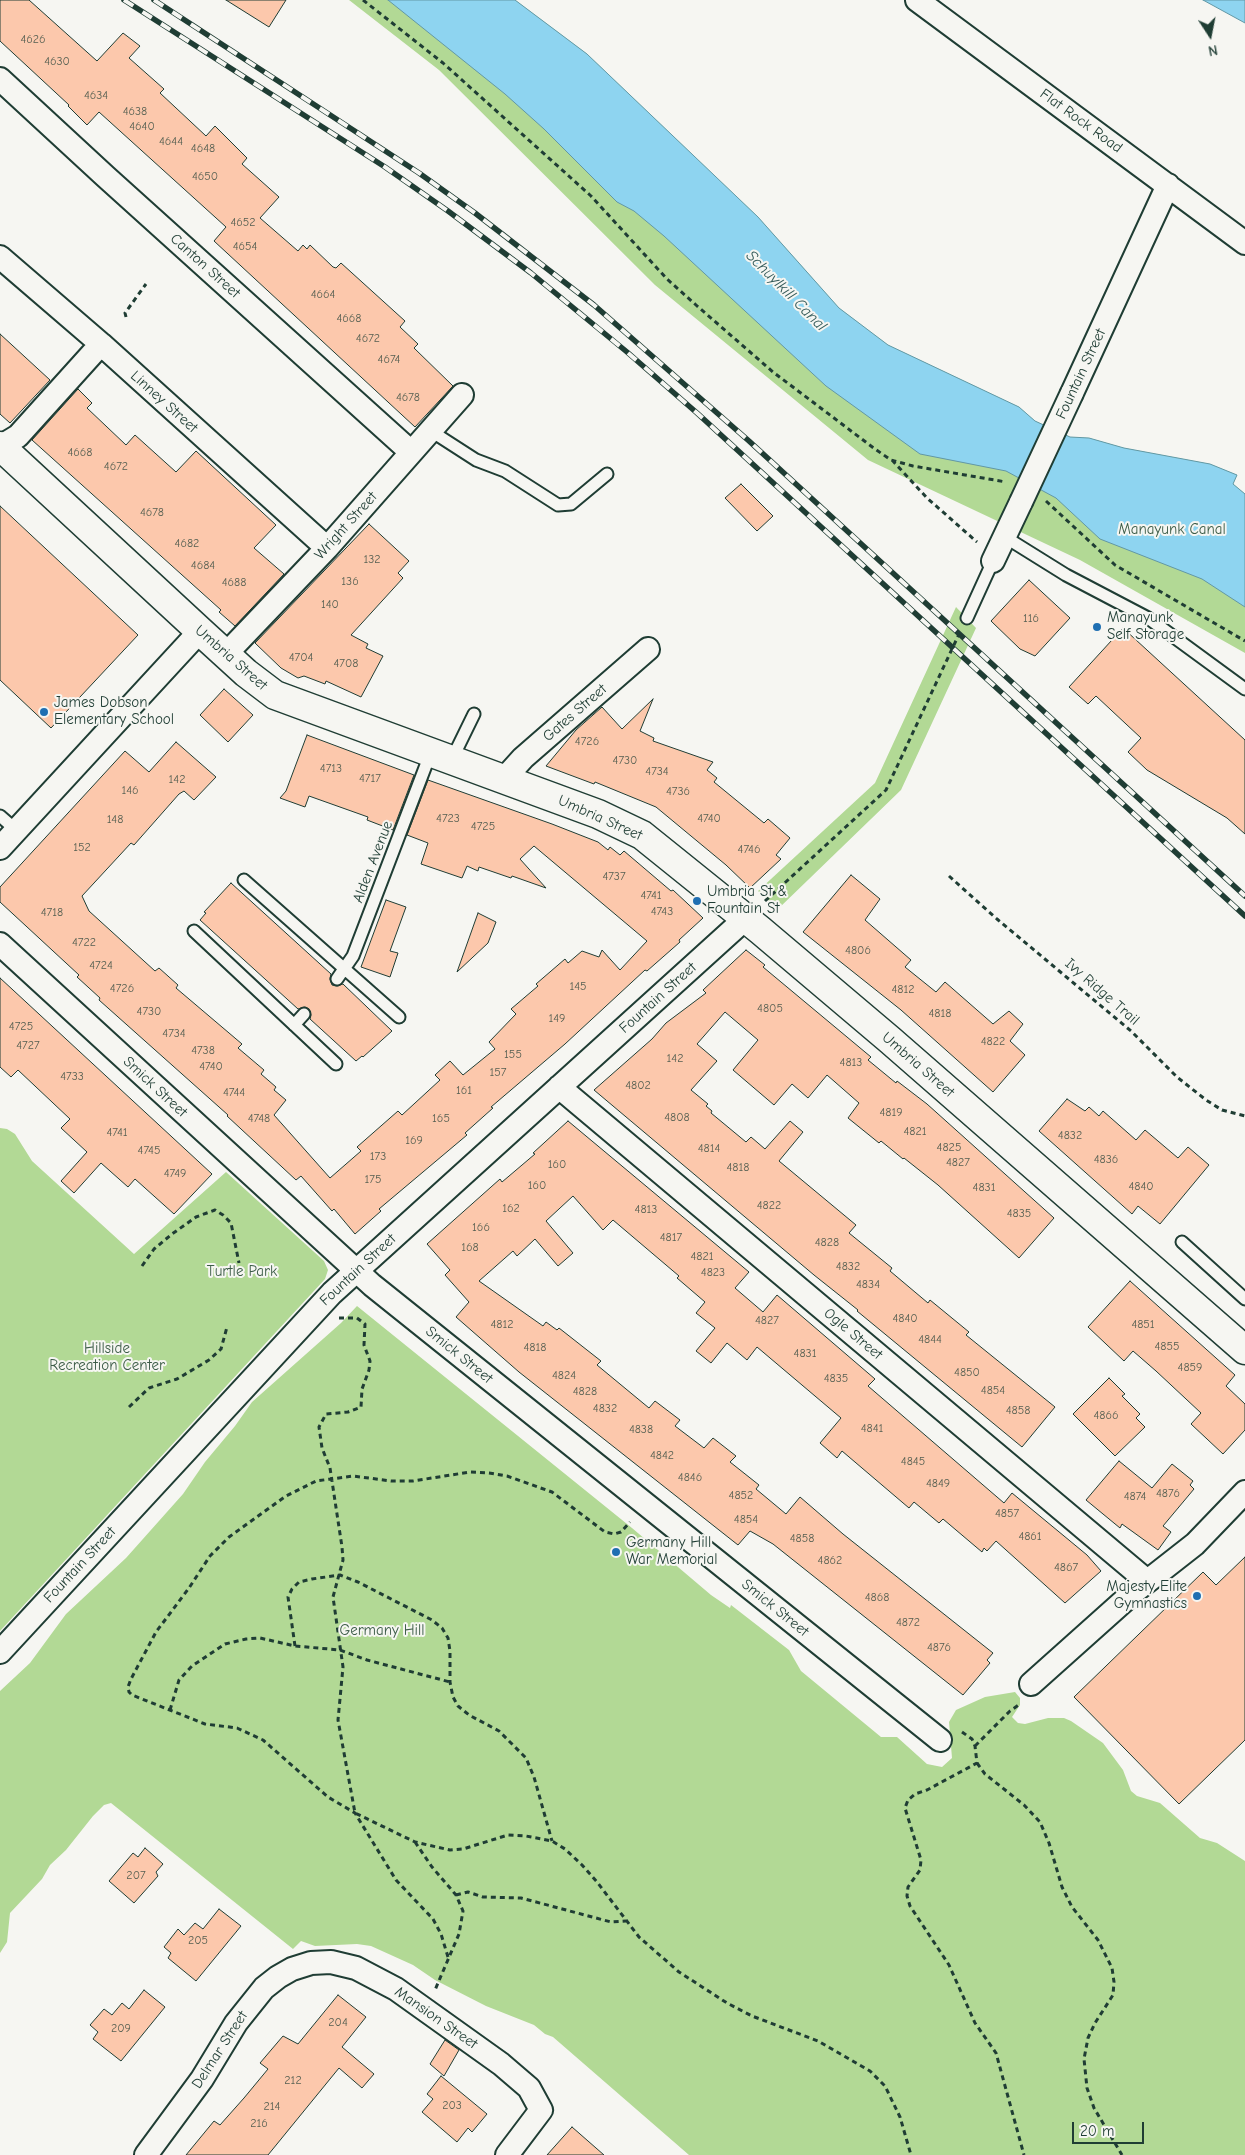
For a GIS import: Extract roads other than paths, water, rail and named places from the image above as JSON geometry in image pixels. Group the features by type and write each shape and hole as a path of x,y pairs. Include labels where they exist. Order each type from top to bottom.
{"main road":[{"name":"Umbria Street","path":"0,446 200,631 257,682 275,694 598,814 642,834 746,918 896,1045 1245,1350"}],"street":[{"name":"Flat Rock Road","path":"917,0 1245,243"},
{"name":"Canton Street","path":"0,78 105,176 412,452"},
{"name":"Fountain Street","path":"994,561 1168,185"},
{"name":"Linney Street","path":"0,257 101,344 327,548"},
{"path":"0,446 18,436 101,344"},
{"name":"Wright Street","path":"226,654 327,548 462,395"},
{"path":"0,848 8,823 200,631"},
{"name":"Gates Street","path":"504,779 523,758 648,649"},
{"name":"Fountain Street","path":"0,1652 332,1292 746,918"},
{"name":"Smick Street","path":"0,944 356,1271 645,1504 948,1733"},
{"name":"Ogle Street","path":"559,1087 1147,1581"},
{"path":"1031,1684 1147,1581 1195,1544 1245,1492"},
{"name":"Mansion Street","path":"310,1963 337,1963 362,1970 396,1989 515,2074 529,2088 541,2110 507,2155"},
{"name":"Delmar Street","path":"146,2155 202,2079 236,2023 250,2004 278,1977 292,1968 310,1963"}],"lane":[{"path":"431,430 476,460 505,471 558,505 572,504 607,474"},
{"path":"1005,536 1066,574 1148,618 1245,689"},
{"path":"967,618 994,561"},
{"name":"Alden Avenue","path":"337,979 353,956 442,756 474,714"},
{"path":"244,880 398,1017"},
{"path":"194,931 336,1064"},
{"path":"294,1025 304,1014"},
{"path":"1182,1242 1245,1299"}],"water":[{"name":"Manayunk Canal","path":"388,0 515,0 587,54 758,217 839,308 888,345 1019,407 1035,421 1070,437 1089,438 1124,448 1210,464 1237,475 1233,484 1245,494 1245,607 1202,579 1100,539 1056,498 1006,471 920,454 826,386 664,236 634,211 617,202 544,129 505,94"},
{"path":"1203,0 1245,0 1245,23"}],"railway":[{"path":"124,0 385,167 531,273 627,352 697,413 1245,916"},
{"path":"154,0 419,173 475,213 594,305 749,441 1245,896"}],"place":[{"name":"Manayunk Self Storage","path":"1097,627"},
{"name":"James Dobson Elementary School","path":"44,712"},
{"name":"Umbria St & Fountain St","path":"697,901"},
{"name":"Germany Hill War Memorial","path":"616,1552"},
{"name":"Majesty Elite Gymnastics","path":"1197,1596"}],"water label":[{"name":"Schuylkill Canal","path":"786,291"}],"park label":[{"name":"Turtle Park","path":"242,1272"},
{"name":"Hillside Recreation Center","path":"107,1358"},
{"name":"Germany Hill","path":"382,1631"}]}
